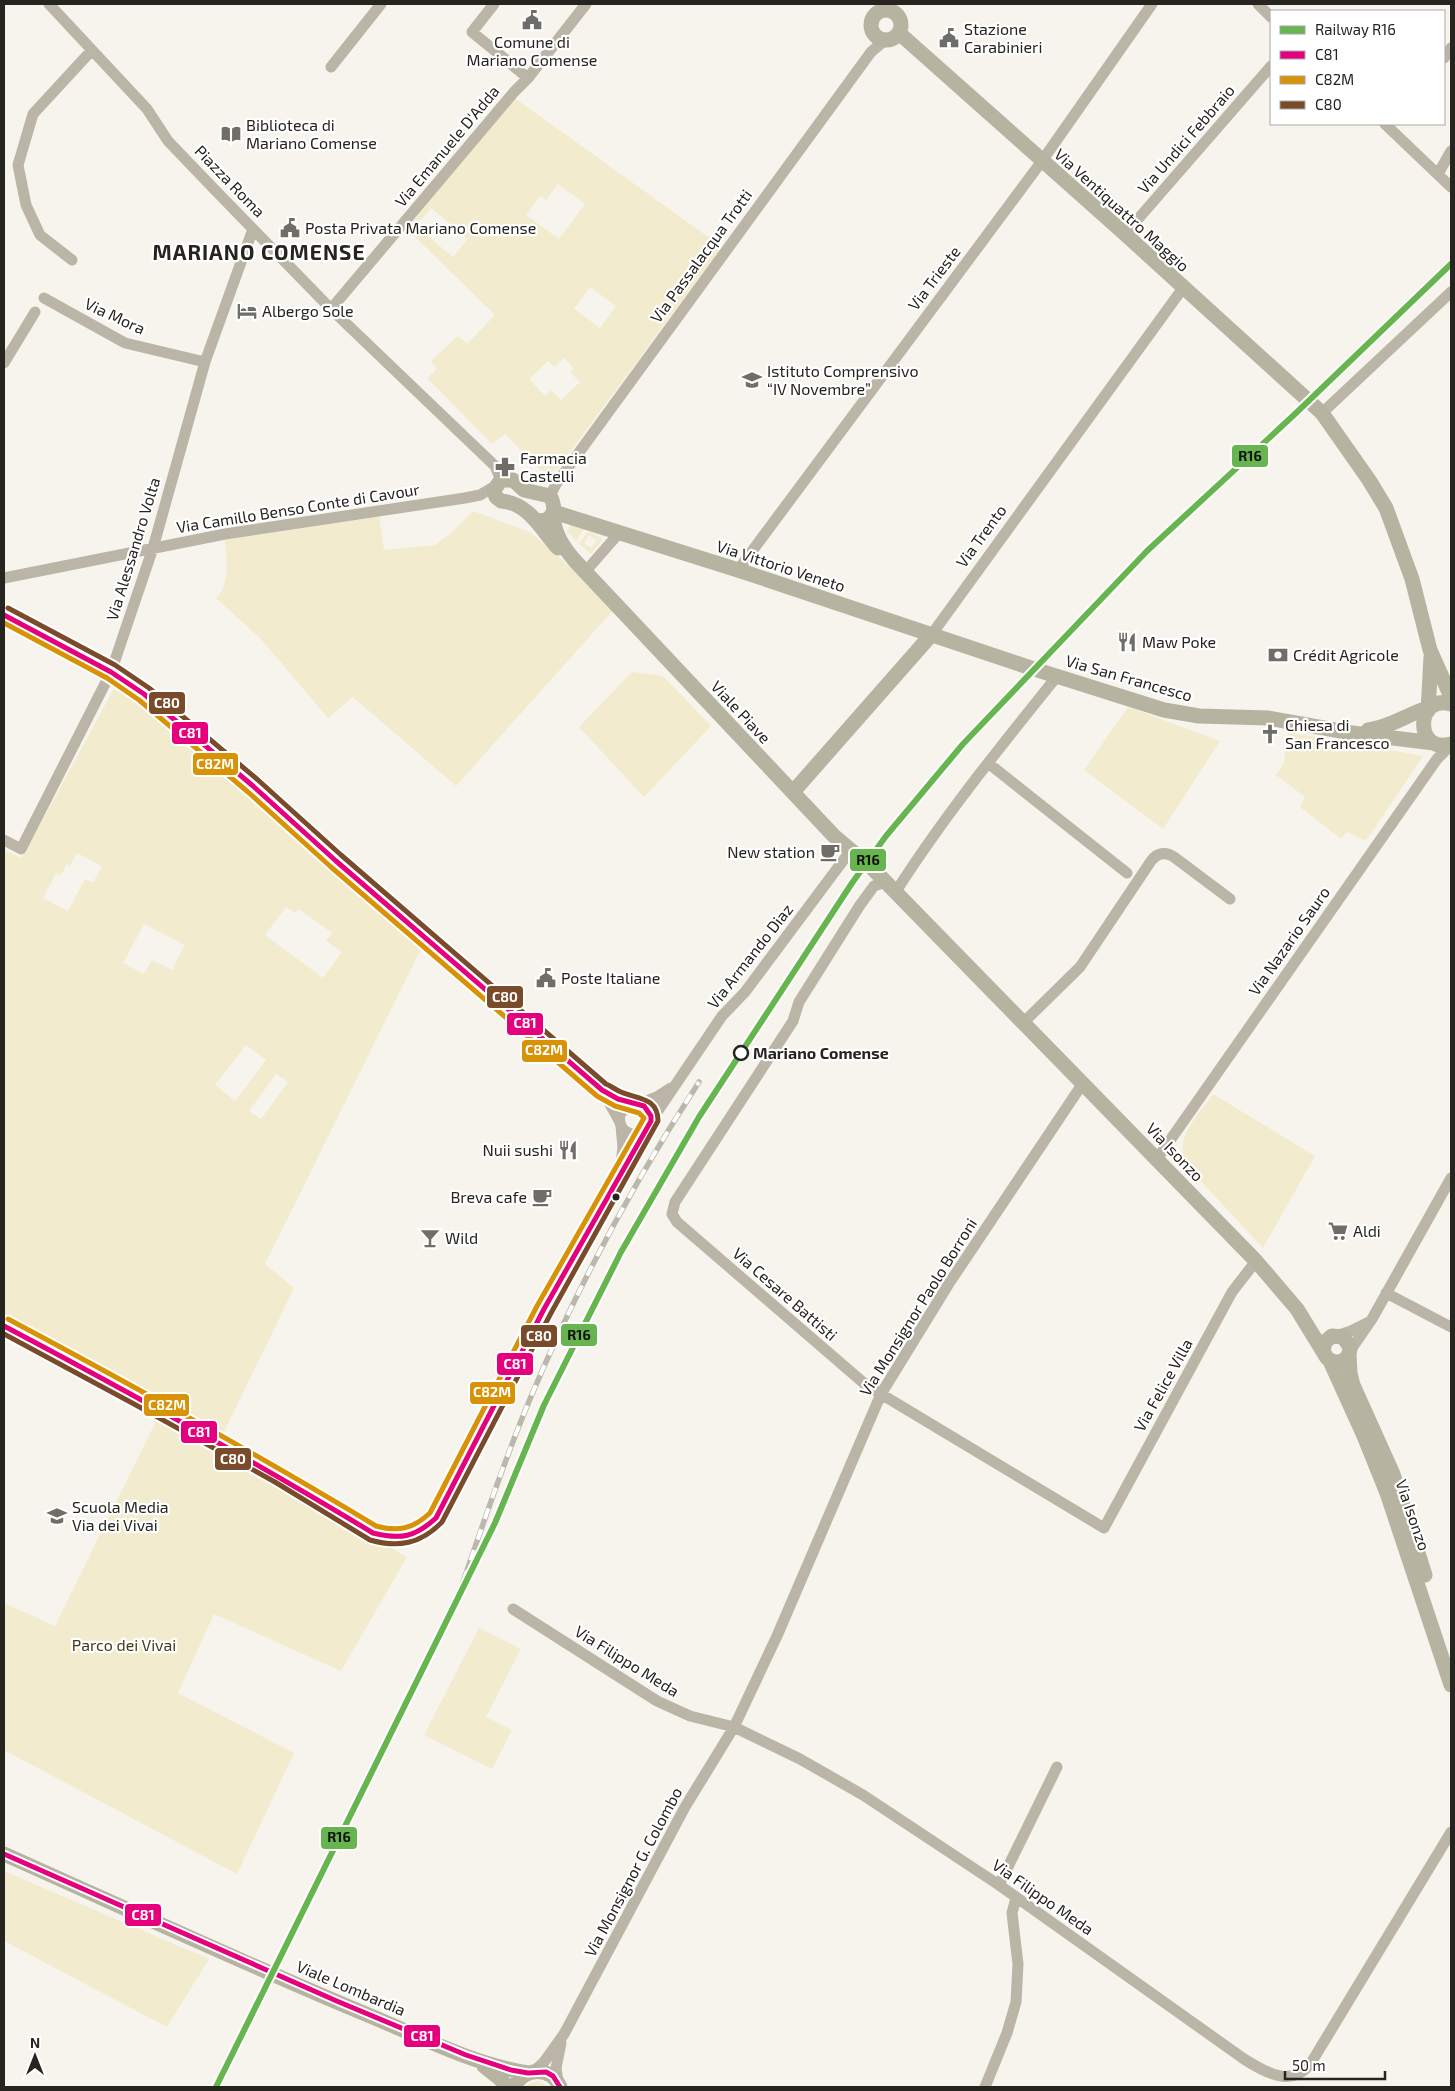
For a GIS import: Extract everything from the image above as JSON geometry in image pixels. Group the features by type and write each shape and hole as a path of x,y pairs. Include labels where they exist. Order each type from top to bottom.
{"street":[{"path":"330,67 381,4"},
{"path":"494,4 472,32 528,78"},
{"name":"Via Emanuele D'Adda","path":"331,309 514,92 528,78 586,4"},
{"name":"Via Trieste","path":"738,570 1042,161 1152,4"},
{"name":"Piazza Roma","path":"51,5 147,109 168,141 331,309 495,466 499,482"},
{"path":"872,8 900,9 901,24 892,37"},
{"name":"Via Ventiquattro Maggio","path":"872,8 874,17 872,27 876,36 892,37 1042,161 1322,413 1369,480 1386,508 1412,578 1430,650"},
{"name":"Via Passalacqua Trotti","path":"550,496 556,484 871,52 892,37"},
{"path":"72,260 40,235 26,205 18,165 33,114 92,50"},
{"name":"Via Undici Febbraio","path":"1125,234 1270,67"},
{"path":"1391,126 1451,187"},
{"path":"1438,174 1451,151"},
{"name":"Via Alessandro Volta","path":"4,840 21,849 111,672 153,548 205,362 253,229"},
{"name":"Via Trento","path":"793,792 932,634 1183,288"},
{"path":"1322,413 1451,292"},
{"name":"Via Mora","path":"44,298 125,342 205,362"},
{"path":"4,364 36,312"},
{"path":"513,480 524,490 550,496 554,502 554,524 558,538 581,567 558,549 536,520 524,508 501,501 496,497 494,490 499,482 513,480"},
{"name":"Via Camillo Benso Conte di Cavour","path":"480,495 499,482"},
{"name":"Via Camillo Benso Conte di Cavour","path":"4,578 226,534 480,495 501,501"},
{"path":"536,520 542,522 553,513"},
{"name":"Via Vittorio Veneto","path":"553,513 620,532 932,634"},
{"path":"581,567 620,532"},
{"name":"Viale Piave","path":"581,567 834,836 890,887"},
{"path":"4,615 111,672 144,694 239,774 336,861 602,1090 618,1099 636,1104 648,1110 651,1121 618,1183 544,1309 436,1518 416,1534 396,1538 373,1532 279,1476 138,1397 4,1326"},
{"name":"Via San Francesco","path":"932,634 1155,707 1184,714 1268,718 1352,732 1451,745"},
{"path":"1430,650 1451,697"},
{"path":"1430,650 1429,709 1425,715 1423,726 1428,738 1434,743"},
{"path":"890,887 920,854 988,763 1058,675"},
{"name":"Via San Francesco","path":"1352,732 1386,727 1441,703 1451,704"},
{"name":"Via Nazario Sauro","path":"1157,1159 1437,759 1451,745"},
{"path":"988,763 1127,873"},
{"name":"Via Armando Diaz","path":"651,1121 726,1011 745,992 851,850"},
{"path":"1024,1022 1080,967 1150,860 1157,855 1166,853 1174,856 1230,898"},
{"name":"Via Cesare Battisti","path":"890,887 874,886 860,905 799,1002 793,1021 675,1202 672,1214 681,1226 862,1383 1104,1528"},
{"name":"Via Isonzo","path":"890,887 1157,1159 1256,1262 1297,1309 1326,1356 1364,1436 1387,1493 1451,1685"},
{"name":"Via Monsignor Paolo Borroni","path":"734,1727 777,1636 880,1394 948,1285 1083,1083"},
{"name":"Via Armando Diaz","path":"636,1104 657,1097 676,1084"},
{"path":"602,1090 620,1124 627,1133 632,1135 645,1132"},
{"path":"618,1183 623,1147 620,1114 624,1108 636,1104"},
{"path":"1372,1319 1361,1327 1335,1336 1325,1342 1326,1356 1339,1362 1349,1353 1372,1319 1451,1178"},
{"name":"Via Felice Villa","path":"1104,1528 1232,1292 1256,1262"},
{"path":"1386,1293 1451,1327"},
{"name":"Via Isonzo","path":"1297,1309 1335,1336"},
{"path":"1335,1336 1349,1343 1349,1353"},
{"name":"Via Isonzo","path":"1349,1353 1353,1385 1393,1474 1451,1655"},
{"name":"Via Filippo Meda","path":"514,1608 657,1701 690,1716 734,1727 800,1759 854,1790 999,1885 1253,2064 1272,2074 1287,2077 1295,2082 1320,2051 1451,1832"},
{"name":"Via Monsignor G. Colombo","path":"531,2072 544,2062 564,2034 685,1807 734,1727"},
{"path":"999,1885 1057,1767"},
{"name":"Viale Lombardia","path":"4,1854 338,2002 497,2067 531,2072 546,2072 560,2086"},
{"path":"985,2087 1007,2033 1016,2002 1018,1964 1012,1913 1016,1898"},
{"name":"Via Monsignor G. Colombo","path":"560,2086 557,2059 564,2034"},
{"name":"Viale Lombardia","path":"466,2055 494,2073 508,2087"},
{"path":"514,2087 517,2081 531,2072"}],"green space":[{"path":"512,96 722,247 558,468 549,472 540,470 505,434 492,444 427,378 437,369 431,361 458,336 467,344 495,315 407,229","holes":["558,184 585,204 559,239 526,215 540,196 546,200","431,208 468,239 453,257 416,226","590,287 616,306 600,328 574,309","564,358 574,369 570,372 580,382 561,400 551,390 545,396 529,379 548,361 554,367"]},
{"path":"473,511 530,532 616,607 456,786 353,697 328,718 261,639 216,598 226,579 225,540 379,516 384,550 435,545 451,533"},
{"path":"571,525 584,529 576,541 567,531"},
{"path":"588,531 603,539 591,554 579,544","holes":["589,535 597,541 591,548 584,543"]},
{"path":"632,672 663,676 711,726 644,797 579,727"},
{"name":"Parco dei Vivai","path":"117,683 295,836 421,949 265,1264 294,1288 219,1442 279,1476 276,1484 407,1557 341,1671 214,1614 178,1693 294,1753 237,1874 4,1750 4,1603 55,1626 161,1411 4,1327 4,850 22,858","holes":["77,853 102,866 93,883 85,879 68,911 43,898 56,873 61,875 67,864 70,866","286,907 295,913 299,909 332,933 326,941 342,952 323,978 265,935","144,924 185,945 172,970 152,960 144,974 123,963","246,1045 266,1060 235,1101 215,1085","276,1074 288,1082 261,1119 249,1111"]},
{"path":"1128,707 1220,741 1163,829 1084,770"},
{"path":"1288,732 1423,756 1366,841 1347,832 1341,839 1300,807 1305,797 1276,775 1284,763"},
{"path":"1213,1094 1315,1156 1263,1248 1186,1165 1183,1155 1185,1136 1194,1119"},
{"path":"479,1628 521,1649 486,1717 512,1730 492,1769 424,1735"},
{"path":"4,1871 209,1959 167,2027 4,1941"},
{"path":"539,2081 548,2087 525,2087 530,2083"}],"railway":[{"path":"456,1602 510,1449 567,1317 629,1197 699,1082"}],"rail line":[{"name":"R16","path":"216,2087 495,1523 544,1405 621,1252 699,1117 852,883 886,836 963,744 1147,551 1296,413 1451,264"}],"transit line":[{"name":"C80","path":"4,1334 275,1482 370,1540 390,1544 409,1542 426,1535 442,1522 551,1313 658,1121 657,1113 651,1103 621,1092 606,1084 341,855 258,780 149,688 115,665 8,608"},
{"name":"C81","path":"4,615 111,672 144,694 253,786 336,861 602,1090 618,1099 644,1106 651,1116 651,1121 544,1309 436,1518 414,1533 400,1536 373,1533 190,1427 4,1326"},
{"name":"C82M","path":"4,623 107,678 139,700 248,792 331,867 597,1096 615,1106 639,1113 644,1118 537,1306 430,1513 417,1523 405,1528 391,1529 376,1526 193,1420 8,1319"},
{"name":"C81","path":"4,1854 339,2002 466,2055 511,2070 528,2073 546,2072 553,2076 560,2087"}],"place":[{"name":"Comune di Mariano Comense","path":"532,20"},
{"name":"Stazione Carabinieri","path":"949,38"},
{"name":"Biblioteca di Mariano Comense","path":"231,134"},
{"name":"Posta Privata Mariano Comense","path":"290,228"},
{"name":"Albergo Sole","path":"247,311"},
{"name":"Istituto Comprensivo “IV Novembre”","path":"752,380"},
{"name":"Farmacia Castelli","path":"505,467"},
{"name":"Maw Poke","path":"1127,642"},
{"name":"Crédit Agricole","path":"1278,655"},
{"name":"Chiesa di San Francesco","path":"1270,734"},
{"name":"New station","path":"830,852"},
{"name":"Poste Italiane","path":"546,978"},
{"name":"Mariano Comense","path":"741,1053"},
{"name":"Nuii sushi","path":"568,1150"},
{"name":"Breva cafe","path":"542,1197"},
{"name":"Aldi","path":"1338,1231"},
{"name":"Wild","path":"430,1238"},
{"name":"Scuola Media Via dei Vivai","path":"57,1516"}],"district":[{"name":"MARIANO COMENSE","path":"259,253"}]}
